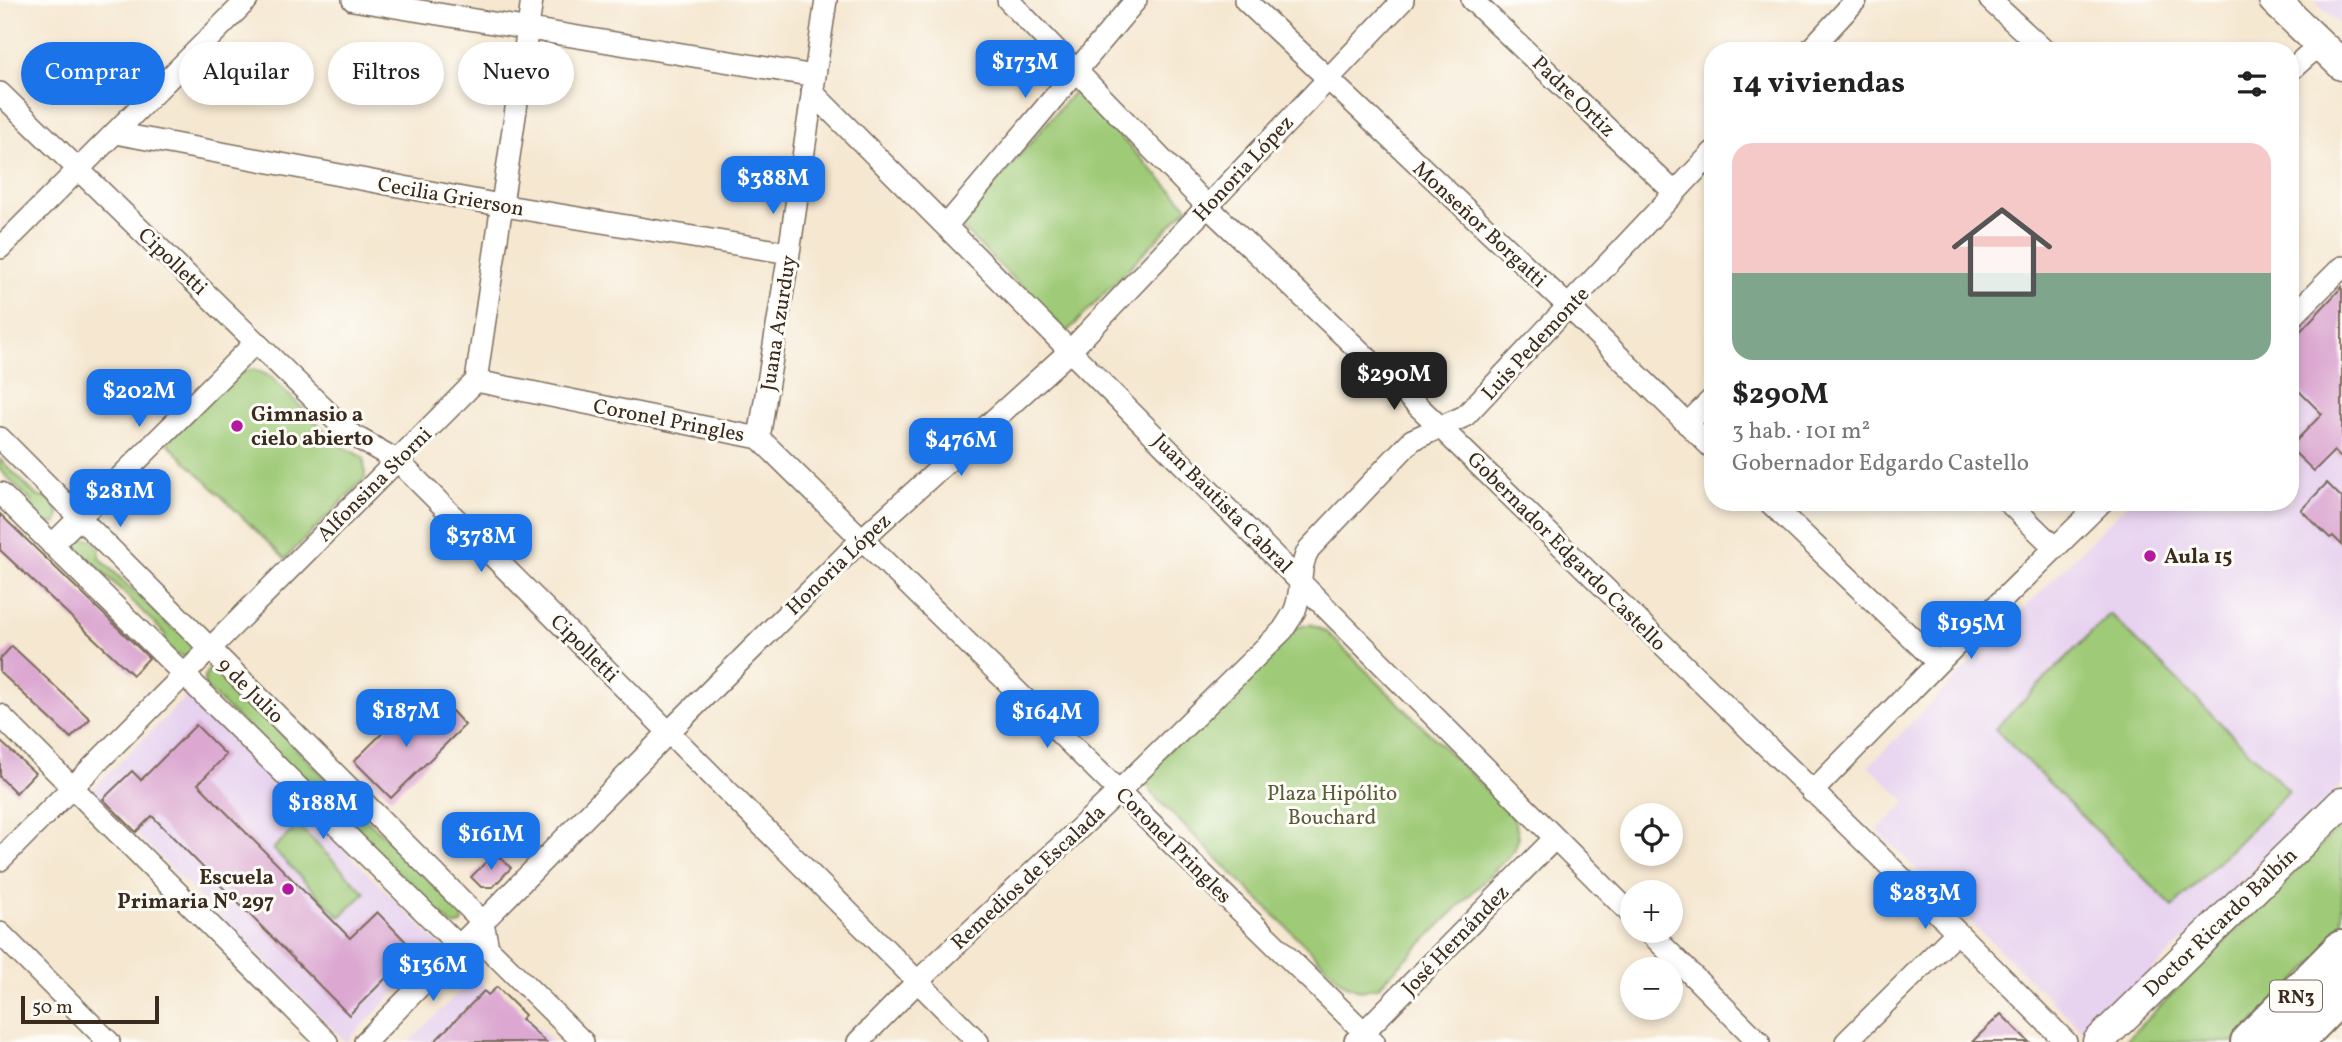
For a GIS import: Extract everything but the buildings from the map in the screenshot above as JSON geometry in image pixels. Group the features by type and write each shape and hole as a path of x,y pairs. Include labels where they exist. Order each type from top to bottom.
{"highway":[{"name":"RN3","path":"2250,1042 2342,950"},
{"name":"RN3","path":"2293,1042 2342,992"}],"street":[{"path":"0,248 247,0"},
{"path":"353,0 528,28 813,84"},
{"path":"476,381 532,0"},
{"name":"Juana Azurduy","path":"759,438 826,0"},
{"name":"Gobernador Edgardo Castello","path":"1008,0 1207,206 1440,427 2066,1042"},
{"path":"946,226 1136,0"},
{"name":"Monseñor Borgatti","path":"1245,0 1569,307 1704,440"},
{"name":"Honoria López","path":"365,1042 862,539 1071,351 1403,0"},
{"name":"Padre Ortiz","path":"1472,0 1675,192"},
{"path":"1990,0 2035,42"},
{"path":"2274,0 2342,65"},
{"path":"1815,42 1843,5"},
{"path":"2299,63 2320,44"},
{"name":"Juan Bautista Cabral","path":"813,84 946,226 1620,903"},
{"name":"Cipolletti","path":"0,93 349,433 398,461 978,1042"},
{"name":"Cecilia Grierson","path":"115,133 500,205 789,253"},
{"name":"Luis Pedemonte","path":"1301,583 1303,559 1309,549 1412,440 1465,416 1704,161"},
{"path":"2299,310 2342,267"},
{"path":"52,545 256,342"},
{"name":"Coronel Pringles","path":"476,381 759,438 1119,791 1364,1039"},
{"name":"Alfonsina Storni","path":"0,860 476,381"},
{"path":"1687,424 1704,407"},
{"name":"9 de Julio","path":"0,438 483,922"},
{"name":"9 de Julio","path":"0,493 459,946"},
{"path":"1778,511 1938,663"},
{"path":"2017,511 2055,548"},
{"path":"1812,792 2093,511"},
{"name":"Remedios de Escalada","path":"858,1042 1283,630 1295,610 1301,583"},
{"path":"0,715 327,1042"},
{"name":"Doctor Ricardo Balbín","path":"2098,1042 2342,803"},
{"name":"José Hernández","path":"1364,1039 1555,838"},
{"path":"483,922 488,948 583,1042"},
{"path":"1846,1042 1956,932"},
{"path":"0,933 110,1042"},
{"path":"1660,943 1759,1042"},
{"path":"459,946 488,948"}],"shaded area":[{"path":"2314,0 2342,0 2342,27"},
{"path":"2342,286 2342,784 2087,1035 1877,831 1907,802 1869,766 2120,511 2299,511 2299,330"},
{"name":"Escuela Primaria Nº 297","path":"188,695 441,946 346,1042 92,790"},
{"path":"475,976 491,992 497,987 553,1042 409,1042"}],"green space":[{"path":"1075,90 1188,207 1067,332 960,226"},
{"path":"253,369 270,376 338,444 364,458 365,478 285,559 167,443 234,375"},
{"path":"0,459 37,496 49,499 59,514 57,523 42,522 31,513 31,501 0,470"},
{"path":"75,537 92,540 100,547 99,557 171,628 188,637 192,645 191,655 180,656 171,651 165,645 165,634 93,562 74,556 71,548"},
{"path":"2110,614 2289,791 2173,907 1995,729"},
{"name":"Plaza Hipólito Bouchard","path":"1310,624 1327,632 1513,816 1519,836 1514,851 1378,987 1361,991 1344,984 1151,793 1147,780 1150,769 1289,630"},
{"path":"208,670 217,670 464,916 462,924 453,926 205,687 204,678"},
{"path":"2342,824 2342,935 2235,1042 2124,1042"},
{"path":"298,825 365,893 340,917 273,849"}],"place":[{"name":"Gimnasio a cielo abierto","path":"237,426"},
{"name":"Aula 15","path":"2150,556"},
{"name":"Escuela Primaria Nº 297","path":"288,889"}]}
